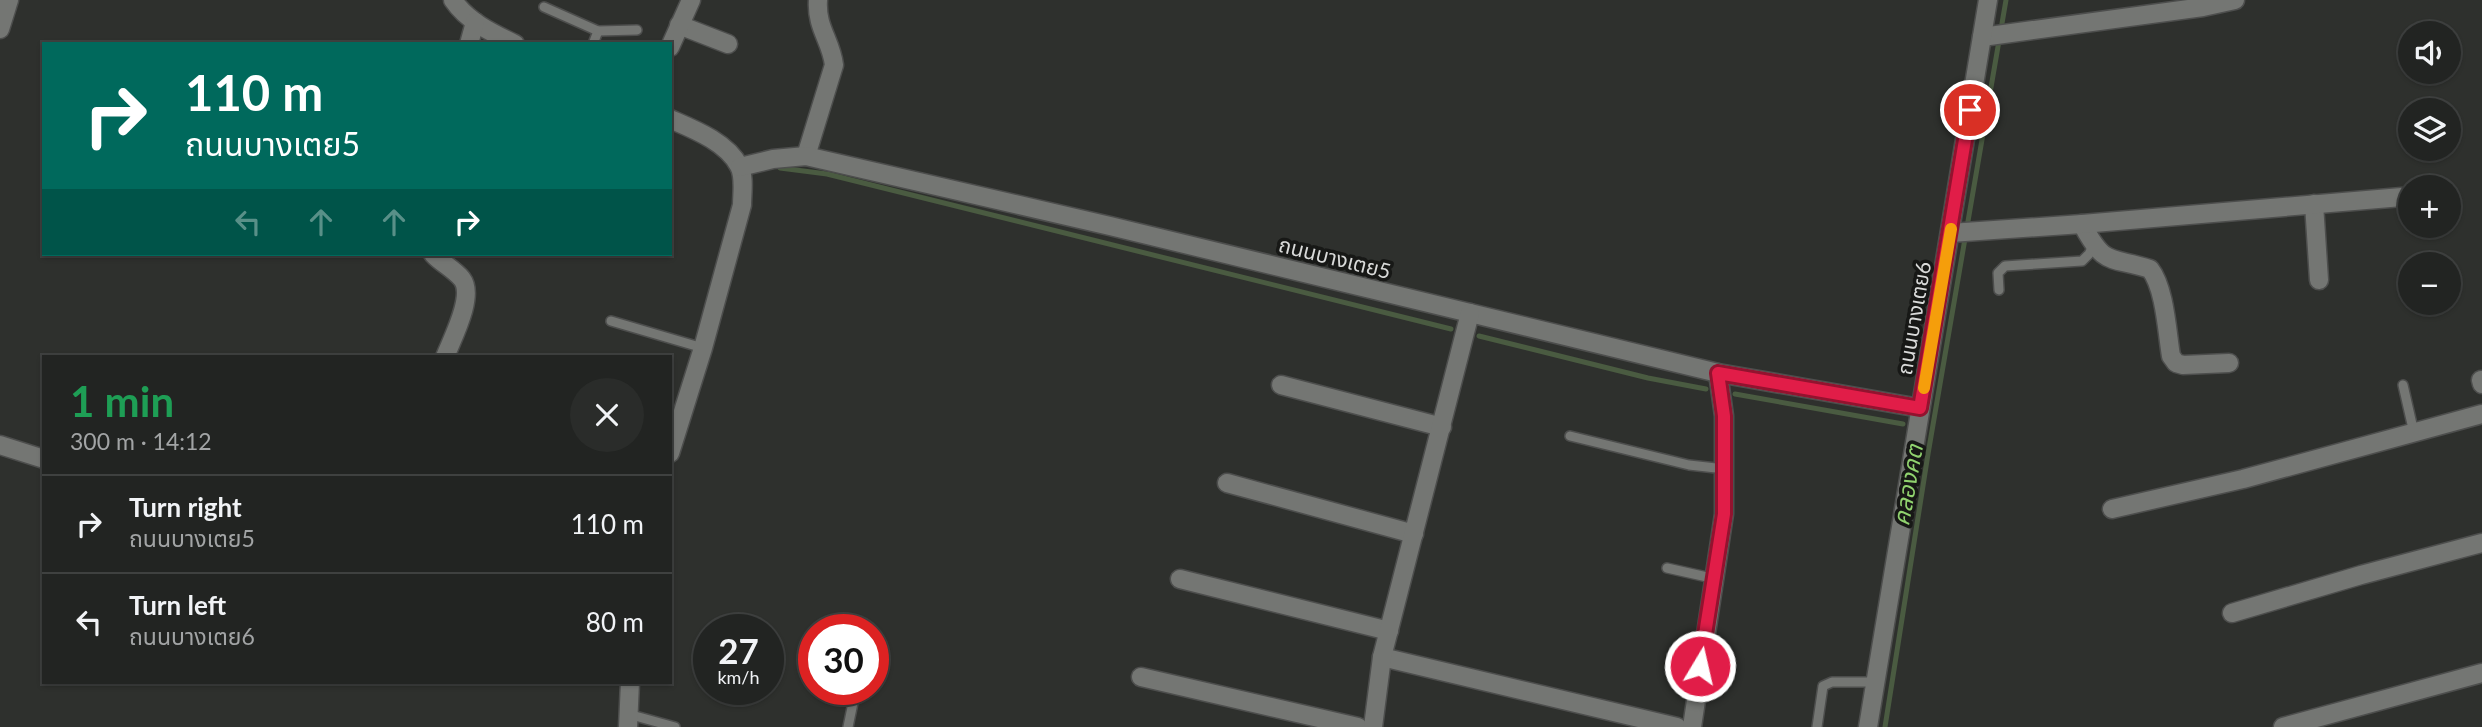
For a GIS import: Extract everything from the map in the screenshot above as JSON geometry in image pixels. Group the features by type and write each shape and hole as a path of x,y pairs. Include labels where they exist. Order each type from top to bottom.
{"street":[{"path":"0,29 9,0"},
{"path":"453,0 458,8 475,22 510,42"},
{"path":"672,43 691,0"},
{"path":"806,156 834,65 833,54 817,15 818,0"},
{"name":"ถนนบางเตย6","path":"1868,727 1920,408 1986,37 1988,0"},
{"path":"1986,37 2203,7 2235,0"},
{"path":"470,42 475,22"},
{"path":"680,25 728,44"},
{"path":"672,119 692,128 727,151 740,167 743,185 742,205 703,348 672,447"},
{"name":"ถนนบางเตย5","path":"740,167 773,159 806,156 1718,373 1920,408"},
{"path":"1952,233 2398,197"},
{"path":"2314,204 2319,280"},
{"path":"2082,224 2102,256 2150,269 2155,275 2171,356 2176,363 2229,363"},
{"path":"435,256 463,280 466,289 465,305 446,355"},
{"path":"1373,727 1382,657 1470,313"},
{"path":"1692,727 1724,514 1724,416 1718,373"},
{"path":"1281,385 1442,428"},
{"path":"2112,509 2244,479 2482,414"},
{"path":"0,446 42,458"},
{"path":"1227,484 1414,534"},
{"path":"2232,613 2482,543"},
{"path":"1180,579 1389,631"},
{"path":"1382,657 1678,727"},
{"path":"2283,727 2482,673"},
{"path":"1141,677 1358,727"},
{"path":"628,721 630,684"}],"lane":[{"path":"544,7 598,31 637,30"},
{"path":"594,42 598,31"},
{"path":"1999,290 1998,273 2005,267 2082,261 2094,246"},
{"path":"611,321 703,348"},
{"path":"2403,385 2414,433"},
{"path":"1570,436 1689,466 1725,468"},
{"path":"1667,568 1716,579"},
{"path":"1817,727 1823,686 1832,682 1875,682"},
{"path":"848,727 853,705"},
{"path":"628,721 675,727"}],"waterway":[{"name":"คลองคต","path":"1885,727 1928,454 2006,0"},
{"path":"780,168 827,174 1451,329"},
{"path":"1479,336 1648,378 1706,389"},
{"path":"1735,394 1903,424"}],"slow traffic":[{"path":"1924,388 1951,229"}],"route":[{"path":"1700,666 1724,514 1724,416 1718,373 1920,408 1970,110"}]}
